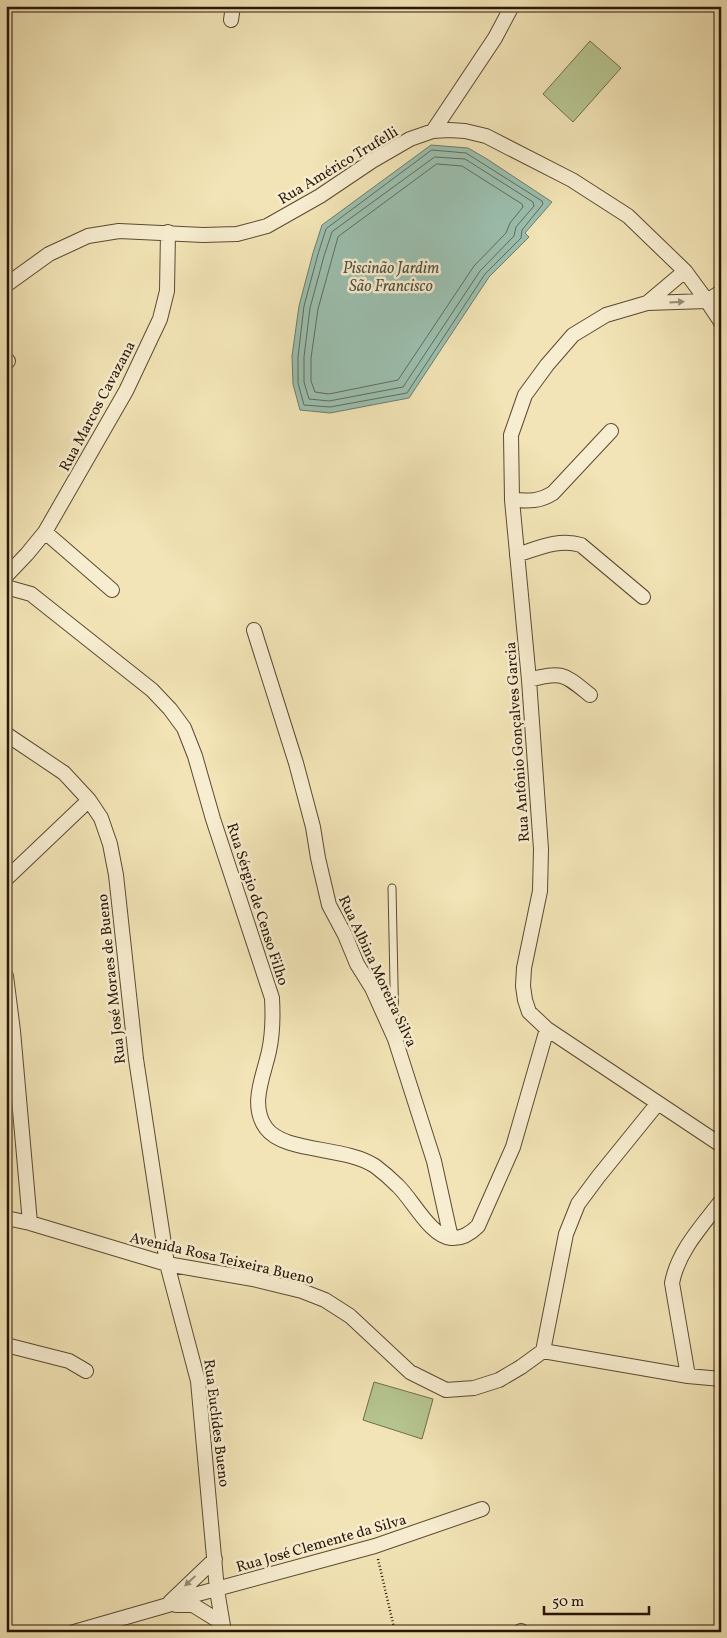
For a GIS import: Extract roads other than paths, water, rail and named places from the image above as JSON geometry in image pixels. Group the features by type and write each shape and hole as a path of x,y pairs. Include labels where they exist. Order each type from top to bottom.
{"street":[{"path":"433,131 495,38 512,6"},
{"name":"Rua Américo Trufelli","path":"6,285 49,254 88,236 119,231 203,235 237,234 267,226 320,196 410,140 433,131 465,130 486,136 572,180 628,216 685,271 721,322"},
{"name":"Rua Marcos Cavazana","path":"6,576 45,532 126,392 160,319 167,291 168,232"},
{"name":"Rua Antônio Gonçalves Garcia","path":"647,303 685,271"},
{"path":"707,300 721,292"},
{"name":"Rua Antônio Gonçalves Garcia","path":"707,300 647,303 606,315 574,335 547,365 525,395 511,435 512,500 529,680 541,849 540,891 524,968 523,986 525,1000 529,1012 547,1029 721,1145"},
{"path":"512,500 537,501 553,493 611,431"},
{"path":"45,532 112,590"},
{"path":"517,555 563,542 572,542 582,546 643,598"},
{"name":"Rua Sérgio de Censo Filho","path":"6,587 31,594 152,690 170,709 184,728 195,756 213,819 272,998 273,1024 269,1050 258,1094 260,1111 265,1127 273,1136 288,1143 334,1151 374,1165 399,1186 427,1223 439,1233 451,1238"},
{"name":"Rua Albina Moreira Silva","path":"254,630 296,764 313,827 329,906 345,935 357,964 372,988 395,1039 434,1161 451,1238"},
{"path":"529,680 550,674 559,674 567,677 590,696"},
{"name":"Rua José Moraes de Bueno","path":"6,734 64,774 89,800 101,818 107,835 116,875 136,1059 167,1264"},
{"path":"6,879 89,800"},
{"path":"6,976 10,1034 30,1223"},
{"path":"451,1238 468,1235 478,1226 513,1147 547,1029"},
{"path":"658,1102 578,1204 566,1234 543,1351 688,1376 721,1379"},
{"path":"688,1376 672,1283 682,1254 721,1201"},
{"name":"Avenida Rosa Teixeira Bueno","path":"6,1218 30,1223 167,1264 254,1278 302,1291 325,1300 350,1316 410,1372 446,1390 474,1388 499,1380 543,1351"},
{"name":"Rua Euclídes Bueno","path":"167,1264 198,1381 215,1559 216,1590 223,1628"},
{"path":"6,1345 70,1361 86,1371"},
{"name":"Rua José Clemente da Silva","path":"74,1632 168,1605 194,1595 374,1546 482,1509"},
{"path":"168,1605 184,1587 215,1559"},
{"name":"Rua José Clemente da Silva","path":"168,1605 193,1605 223,1628"}],"lane":[{"path":"392,888 395,1039"}],"water":[{"name":"Piscinão Jardim São Francisco","path":"431,145 468,148 552,202 525,233 529,237 489,277 409,398 330,413 300,410 293,384 292,356 299,306 322,225"}]}
